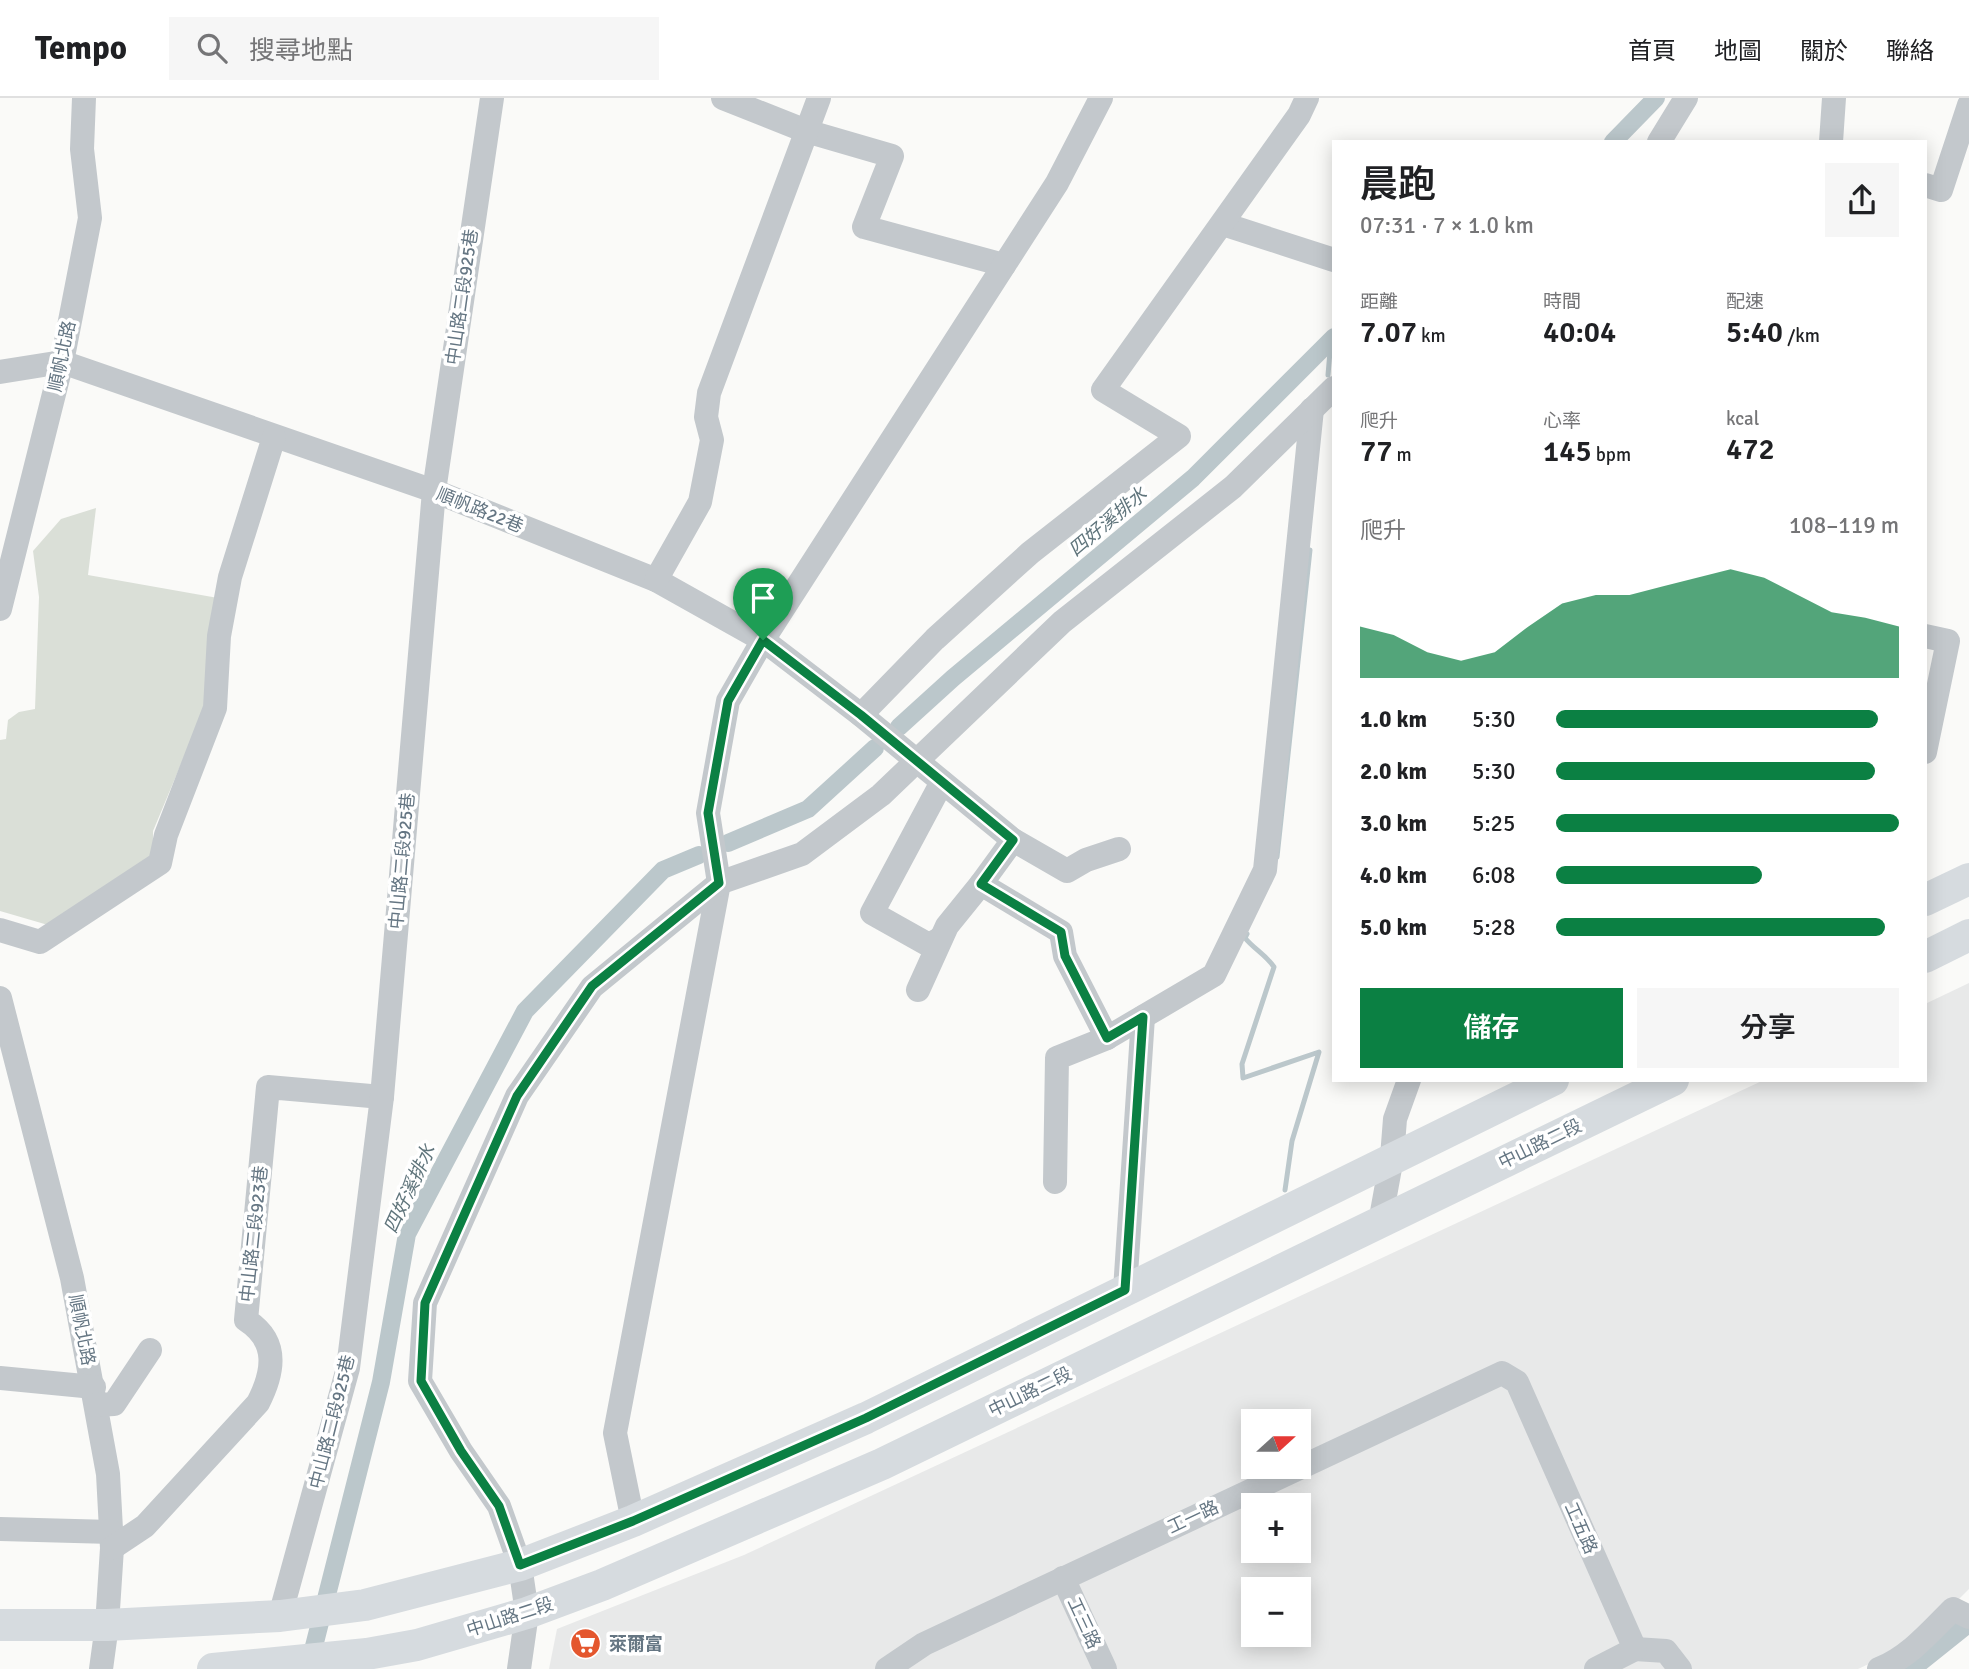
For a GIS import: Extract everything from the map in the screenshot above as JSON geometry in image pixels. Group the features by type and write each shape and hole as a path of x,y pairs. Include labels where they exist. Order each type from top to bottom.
{"main road":[{"path":"1927,899 1969,879"},
{"path":"1928,949 1969,935"},
{"path":"0,1625 107,1625 280,1616 365,1605 520,1565 633,1521 866,1418 1549,1082"},
{"name":"中山路二段","path":"213,1669 368,1654 417,1645 527,1613 640,1569 882,1464 1669,1082"},
{"path":"1192,1257 1213,1303"}],"street":[{"name":"順帆北路","path":"0,609 62,362 90,218 82,149 84,98"},
{"name":"中山路二段925巷","path":"280,1616 348,1368 382,1097 434,491 492,98"},
{"path":"723,98 806,131 892,156 864,227 1004,265"},
{"path":"656,580 700,502 712,440 706,417 709,393 819,98"},
{"path":"633,1521 615,1433 719,883 708,813 728,701 763,640 1057,183 1101,98"},
{"path":"861,715 935,639 1030,553 1179,436 1103,390 1223,224 1299,115 1307,98"},
{"path":"1660,140 1686,98"},
{"path":"1830,140 1834,98"},
{"path":"1927,186 1941,190 1969,105"},
{"path":"1223,224 1332,259"},
{"name":"順帆路22巷","path":"0,373 62,362 434,491 656,580 763,640 861,715 1013,840 1067,871 1086,860 1119,849"},
{"path":"519,1669 527,1613 520,1565 499,1506 461,1451 421,1381 425,1303 517,1096 592,986 719,883 802,854 881,795 1062,622 1233,487 1332,390"},
{"path":"1055,1182 1057,1058 1107,1038 1214,975 1265,870 1312,409"},
{"path":"0,930 40,942 160,863 166,835 215,708 219,636 230,578 274,437"},
{"path":"1927,636 1948,641 1927,742"},
{"path":"941,938 929,945 872,913 942,782"},
{"path":"918,990 947,926 1013,840"},
{"path":"981,884 1061,932 1065,956 1107,1038"},
{"name":"順帆北路","path":"0,998 72,1278 108,1474 112,1540 107,1625 100,1669"},
{"path":"1125,1290 1143,1017"},
{"path":"1380,1223 1392,1157 1395,1119 1408,1082"},
{"name":"中山路二段923巷","path":"112,1540 145,1526 258,1403 270,1380 270,1352 260,1329 246,1320 268,1087 382,1097"},
{"path":"0,1378 95,1396 114,1404 150,1350"},
{"name":"工一路","path":"887,1669 924,1644 1502,1373"},
{"name":"工五路","path":"1502,1373 1517,1382 1634,1649"},
{"path":"0,1529 112,1540"},
{"name":"工三路","path":"1063,1578 1105,1669"},
{"path":"1879,1669 1893,1663 1912,1649 1953,1609 1969,1617"},
{"path":"1597,1669 1634,1649 1666,1651 1680,1669"}],"shaded area":[{"path":"96,508 88,575 218,598 204,709 153,831 153,855 48,925 0,911 0,740 6,739 8,720 19,712 35,709 39,597 33,551 61,519"},
{"path":"1969,983 1969,1589 1916,1642 1858,1669 549,1669 557,1629 744,1555 1760,1082 1927,1082 1927,1003"}],"waterway":[{"name":"四好溪排水","path":"1615,140 1656,98"},
{"name":"四好溪排水","path":"899,727 953,678 1193,478 1332,339"},
{"path":"1328,375 1331,340"},
{"path":"1277,857 1310,550"},
{"name":"四好溪排水","path":"728,843 808,809 875,748"},
{"name":"四好溪排水","path":"309,1666 381,1382 407,1234 525,1011 663,870 699,855"},
{"path":"1247,934 1245,938 1274,967 1242,1064 1243,1078 1319,1052 1292,1141 1285,1190"},
{"path":"1912,1669 1962,1629"}],"place":[{"name":"萊爾富","path":"586,1644"}],"route":[{"path":"763,640 861,715 1013,840 981,884 1061,932 1065,956 1107,1038 1143,1017 1125,1290 866,1418 633,1521 520,1565 499,1506 461,1451 421,1381 425,1303 517,1096 592,986 719,883 708,813 728,701 763,640"}]}
